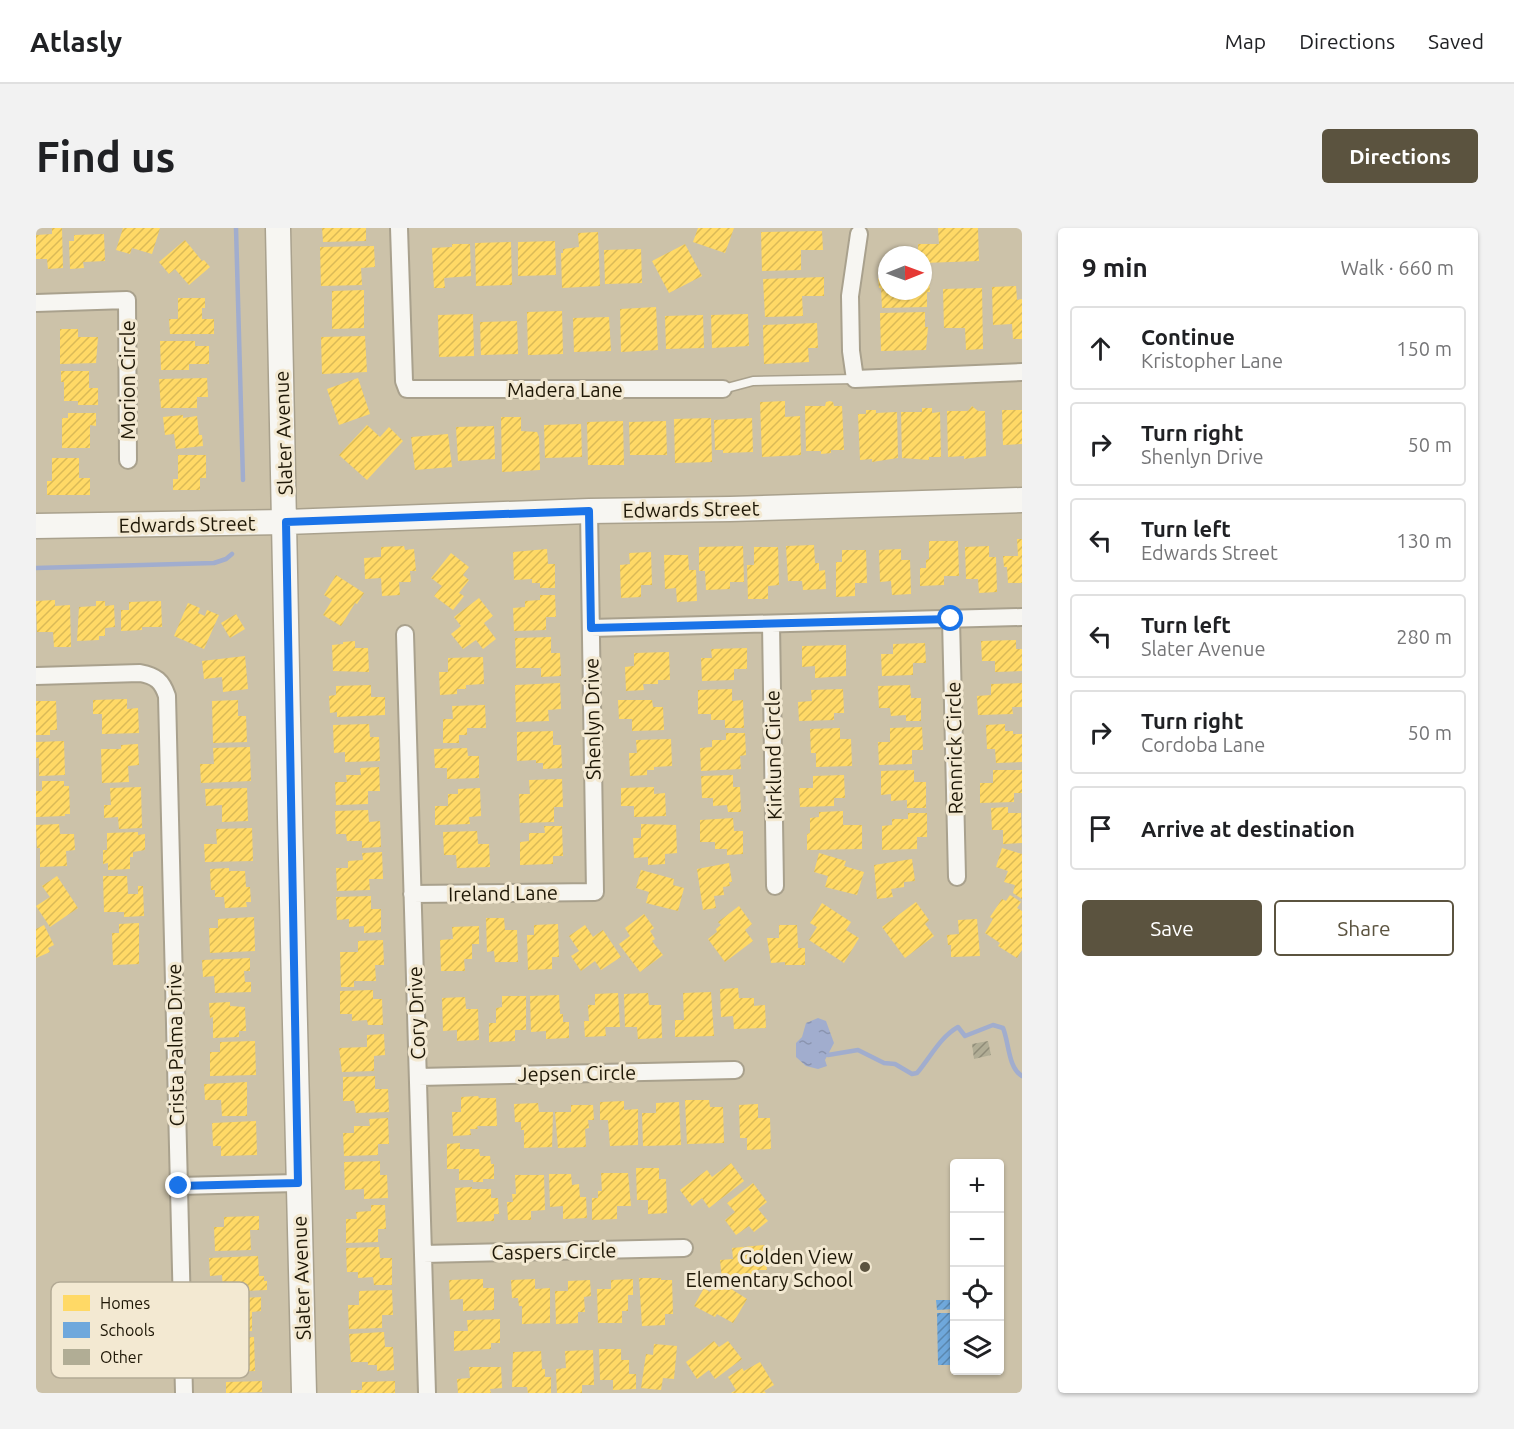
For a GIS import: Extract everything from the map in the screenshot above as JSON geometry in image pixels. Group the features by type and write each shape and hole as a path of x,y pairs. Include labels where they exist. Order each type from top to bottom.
{"street":[{"name":"Slater Avenue","path":"278,228 304,1393"},
{"name":"Madera Lane","path":"399,228 404,381 407,389 723,389"},
{"path":"859,234 850,296 851,351 855,379 1022,372"},
{"name":"Morion Circle","path":"36,303 127,300 128,460"},
{"name":"Edwards Street","path":"36,526 286,522 589,511 742,509 1022,500"},
{"name":"Shenlyn Drive","path":"589,511 595,892"},
{"path":"591,628 1022,617"},
{"name":"Rennrick Circle","path":"951,619 957,877"},
{"name":"Kirklund Circle","path":"771,624 775,886"},
{"name":"Cory Drive","path":"405,634 427,1393"},
{"name":"Crista Palma Drive","path":"36,676 140,673 153,675 163,684 167,696 181,1282"},
{"name":"Ireland Lane","path":"412,894 595,892"},
{"name":"Jepsen Circle","path":"418,1077 735,1070"},
{"path":"179,1186 298,1183"},
{"name":"Caspers Circle","path":"423,1254 684,1248"},
{"name":"Crista Palma Drive","path":"184,1378 184,1393"}],"lane":[{"path":"723,389 753,381 855,379"}],"water":[{"path":"818,1018 826,1021 834,1043 825,1060 827,1066 818,1069 806,1066 796,1057 796,1043 802,1037 806,1023"}],"building: Homes":[{"path":"52,228 62,228 63,268 48,269 47,259 36,259 36,235 52,234"},
{"path":"123,228 160,228 152,254 132,248 130,254 116,250"},
{"path":"322,228 366,228 366,241 323,242"},
{"path":"698,228 734,228 725,253 693,242"},
{"path":"938,228 978,228 979,261 932,263 932,246 918,246 918,244 939,244"},
{"path":"822,231 823,250 801,250 801,270 762,271 761,232"},
{"path":"598,232 600,286 562,288 561,253 563,249 579,247 578,233"},
{"path":"104,234 105,261 83,262 84,268 70,269 69,241 74,241 74,235"},
{"path":"185,240 210,267 189,285 175,269 169,274 159,262"},
{"path":"555,241 556,275 518,276 518,242"},
{"path":"511,242 512,285 476,286 475,243"},
{"path":"452,244 470,244 471,276 444,278 445,288 434,288 432,248 452,247"},
{"path":"685,244 702,276 669,293 652,261"},
{"path":"374,246 375,267 361,268 362,285 321,286 320,247"},
{"path":"641,249 642,283 605,284 604,250"},
{"path":"824,277 824,296 802,296 803,316 765,317 763,279"},
{"path":"1016,286 1017,300 1022,299 1022,339 1013,339 1012,324 993,325 992,287"},
{"path":"982,288 983,349 966,350 965,328 944,328 943,289"},
{"path":"364,290 364,328 332,329 332,291"},
{"path":"178,298 205,298 202,319 214,319 214,334 170,334 169,319 178,319"},
{"path":"882,300 927,300 927,307 882,308"},
{"path":"656,307 658,350 621,352 620,309"},
{"path":"562,311 563,354 528,355 527,312"},
{"path":"925,312 925,327 928,327 926,350 881,351 880,313"},
{"path":"473,314 474,356 439,357 438,315"},
{"path":"748,314 749,346 712,348 711,315"},
{"path":"703,315 704,348 666,349 665,316"},
{"path":"609,317 611,351 574,352 573,318"},
{"path":"517,321 518,354 481,355 480,322"},
{"path":"817,323 818,348 808,348 809,362 764,364 763,325"},
{"path":"60,329 78,329 78,337 98,337 96,363 60,364"},
{"path":"365,336 367,372 322,374 321,337"},
{"path":"160,341 195,341 195,346 209,346 209,364 189,364 189,370 161,370"},
{"path":"61,371 89,371 89,388 98,388 98,405 78,405 78,401 64,401 64,382 61,382"},
{"path":"207,378 208,397 197,397 197,408 161,408 159,379"},
{"path":"358,378 370,414 339,425 327,389"},
{"path":"785,401 785,417 800,416 801,455 762,457 760,402"},
{"path":"830,401 834,406 842,406 844,450 831,450 831,453 821,454 821,451 806,451 805,406 825,406 826,402"},
{"path":"972,406 978,411 985,411 986,456 964,459 964,456 948,457 947,411 968,411"},
{"path":"922,408 932,408 932,413 940,412 941,457 929,457 929,460 902,458 901,412 922,412"},
{"path":"866,410 876,410 876,413 897,412 898,458 872,462 872,459 860,460 858,414 866,414"},
{"path":"1002,410 1022,410 1022,444 1003,445"},
{"path":"68,413 96,413 96,426 90,425 90,448 62,448 62,418 68,418"},
{"path":"183,415 183,418 197,416 203,446 176,449 174,434 165,435 163,417"},
{"path":"501,417 521,417 521,431 537,432 540,470 502,472"},
{"path":"711,418 712,462 675,463 674,419"},
{"path":"752,418 753,452 723,453 723,450 715,450 714,420"},
{"path":"623,421 624,465 588,465 587,422"},
{"path":"666,421 667,455 630,455 629,422"},
{"path":"581,424 582,457 545,458 544,425"},
{"path":"367,425 380,437 389,427 403,441 367,480 339,455"},
{"path":"494,426 495,459 458,461 456,427"},
{"path":"448,434 452,467 415,470 411,437"},
{"path":"178,455 206,455 206,478 200,478 200,490 173,490 173,479 178,479"},
{"path":"52,458 79,458 79,478 90,478 90,495 47,495 47,481 52,481"},
{"path":"1017,539 1022,539 1022,583 1008,583 1007,567 1004,567 1003,556 1018,556"},
{"path":"929,541 958,541 959,576 944,576 944,585 920,586 920,568 926,568 926,560 929,559"},
{"path":"814,545 815,563 819,563 819,571 825,570 826,589 803,590 802,581 788,581 786,546"},
{"path":"404,546 405,550 414,549 416,571 410,571 411,582 399,582 400,595 382,596 381,578 365,579 364,558 381,557 381,547"},
{"path":"743,546 744,582 730,582 730,589 706,590 705,571 699,571 699,547"},
{"path":"989,546 989,557 996,557 997,592 979,593 978,579 966,579 965,547"},
{"path":"754,547 778,547 779,585 768,586 768,599 748,599 747,565 754,565"},
{"path":"547,549 548,564 555,564 555,588 540,588 540,583 532,583 532,579 514,580 513,552"},
{"path":"901,549 901,560 910,560 911,594 892,595 891,581 880,582 879,550"},
{"path":"842,550 866,550 867,583 855,583 855,596 836,597 836,562 842,562"},
{"path":"651,552 652,585 641,585 641,597 621,598 620,565 630,564 629,553"},
{"path":"451,553 469,567 463,575 469,580 459,593 464,596 453,610 434,596 442,586 431,578"},
{"path":"664,555 688,555 689,570 696,570 697,601 677,602 676,588 665,589"},
{"path":"336,575 364,593 341,626 323,615 332,600 324,595"},
{"path":"540,595 555,595 556,617 546,617 546,630 514,631 513,608 525,607 525,601 540,600"},
{"path":"479,598 493,616 484,623 496,639 483,649 476,640 463,649 451,634 461,626 454,617"},
{"path":"55,600 55,606 70,605 71,647 54,647 53,632 37,632 36,601"},
{"path":"96,601 105,601 105,606 114,605 115,627 105,628 105,636 99,636 99,640 77,641 79,607 96,606"},
{"path":"161,601 162,627 142,627 142,630 121,631 121,610 129,610 129,602"},
{"path":"188,603 200,608 198,613 205,616 207,610 219,615 204,649 174,636"},
{"path":"236,614 245,629 230,638 221,623"},
{"path":"551,637 551,653 560,653 561,676 541,677 541,668 516,668 515,638"},
{"path":"1016,640 1016,649 1022,649 1022,671 995,672 995,661 982,661 981,641"},
{"path":"355,641 355,648 368,648 369,672 333,671 332,645"},
{"path":"925,643 926,663 913,663 913,675 882,676 881,654 893,654 893,644"},
{"path":"846,645 846,676 815,678 815,666 802,667 802,646"},
{"path":"747,648 747,669 734,669 734,680 702,681 701,658 712,658 711,649"},
{"path":"669,652 670,680 658,680 658,684 643,684 644,690 626,691 625,667 634,666 634,653"},
{"path":"245,656 248,689 223,692 222,677 204,679 202,661"},
{"path":"483,657 484,684 466,685 466,689 457,689 457,694 440,695 439,672 448,672 448,658"},
{"path":"560,683 561,709 548,710 549,721 516,722 515,685"},
{"path":"1022,683 1022,707 1012,707 1013,714 978,715 977,696 991,695 991,684"},
{"path":"371,685 371,697 385,697 385,715 337,717 337,712 330,713 329,696 336,695 336,686"},
{"path":"910,685 911,698 921,698 921,721 906,721 906,715 891,716 890,708 879,708 878,686"},
{"path":"732,689 732,701 743,700 744,728 725,728 725,720 711,720 711,714 698,714 698,690"},
{"path":"843,689 844,713 834,713 834,720 799,721 798,702 812,701 811,690"},
{"path":"127,699 127,709 138,708 139,733 102,734 102,714 93,714 93,700"},
{"path":"238,700 238,716 246,716 247,742 213,743 212,701"},
{"path":"618,700 652,700 653,707 663,707 664,730 632,731 632,719 619,719"},
{"path":"36,701 56,701 57,730 50,730 50,735 36,735"},
{"path":"485,705 486,728 467,728 467,735 459,735 459,743 443,743 443,719 453,719 452,706"},
{"path":"369,724 370,737 379,737 380,761 345,762 345,752 334,753 333,725"},
{"path":"1005,724 1005,731 1022,734 1022,762 996,763 995,749 987,749 986,725"},
{"path":"922,727 923,750 912,750 912,764 879,765 878,742 890,742 890,728"},
{"path":"840,728 840,739 851,739 852,766 816,767 816,753 811,753 810,729"},
{"path":"553,731 553,745 561,745 562,768 543,769 543,763 536,763 536,760 517,761 517,732"},
{"path":"726,733 745,733 746,755 740,756 741,769 701,771 700,748 712,747 712,740 726,740"},
{"path":"671,739 672,766 654,767 654,770 647,770 647,775 630,776 629,753 637,753 636,740"},
{"path":"64,741 65,775 39,776 36,742"},
{"path":"138,744 139,765 128,766 129,782 102,783 101,749 121,749 121,745"},
{"path":"250,747 251,781 201,783 200,764 214,764 213,748"},
{"path":"467,748 468,756 479,756 479,778 447,779 447,768 435,768 434,749"},
{"path":"379,767 380,791 368,791 368,804 336,805 335,782 347,782 346,775 361,775 360,768"},
{"path":"914,770 914,782 926,782 926,808 907,808 907,800 891,801 891,794 881,795 881,771"},
{"path":"993,770 1022,770 1022,793 1014,793 1014,802 980,803 980,783 993,783"},
{"path":"733,775 733,787 740,787 741,812 728,812 727,805 713,806 713,798 702,798 701,776"},
{"path":"844,775 845,798 834,798 834,806 800,807 799,788 813,788 813,776"},
{"path":"562,779 563,807 554,807 554,822 520,823 519,794 530,794 529,780"},
{"path":"42,781 64,781 64,786 69,786 70,814 36,817 36,791 42,791"},
{"path":"141,787 142,828 119,829 118,817 104,818 104,805 111,805 110,788"},
{"path":"654,787 654,794 665,793 666,816 634,817 634,806 621,806 621,788"},
{"path":"247,788 248,821 222,822 222,805 206,806 205,789"},
{"path":"480,788 481,816 469,817 470,824 435,825 435,806 448,806 448,794 458,794 458,789"},
{"path":"1008,807 1008,813 1021,813 1022,843 1003,844 1003,830 992,830 991,808"},
{"path":"368,810 369,822 380,821 381,847 362,848 362,841 347,841 346,834 336,834 335,811"},
{"path":"843,811 843,825 862,825 862,849 807,850 810,818 819,817 819,812"},
{"path":"908,813 927,813 927,837 917,837 917,849 882,850 882,826 892,825 892,819 908,819"},
{"path":"733,818 734,831 743,831 743,854 727,855 727,849 715,849 715,842 700,842 700,820"},
{"path":"59,824 60,834 74,834 75,850 66,851 67,866 40,867 40,848 37,848 36,825"},
{"path":"641,824 676,825 677,853 665,854 665,864 648,865 648,857 634,858 633,838 641,838"},
{"path":"544,826 562,826 563,856 553,856 553,864 520,865 520,842 529,841 529,833 545,833"},
{"path":"252,828 253,861 205,862 204,844 217,844 216,829"},
{"path":"477,831 478,844 489,844 490,867 457,868 456,855 444,855 443,832"},
{"path":"138,832 138,835 145,834 145,850 133,852 133,857 130,857 130,869 108,870 108,863 103,864 103,850 107,850 107,833"},
{"path":"1002,848 1022,854 1022,899 1013,893 1015,885 1004,882 1008,871 996,867"},
{"path":"382,852 383,879 369,879 370,890 337,891 336,868 348,868 348,861 363,860 362,853"},
{"path":"819,853 846,861 844,866 864,872 857,895 825,887 828,876 814,872"},
{"path":"912,859 915,881 904,882 904,887 891,889 893,897 877,899 874,865"},
{"path":"729,863 732,882 729,882 730,886 723,887 724,895 714,896 716,908 703,910 697,869"},
{"path":"229,868 229,871 245,871 246,887 250,887 251,902 246,902 247,907 225,908 224,897 215,897 215,890 211,890 210,869"},
{"path":"641,870 674,879 673,885 684,888 678,911 646,903 649,892 636,888"},
{"path":"57,876 78,908 50,927 36,906 50,897 42,886"},
{"path":"103,876 127,876 128,894 138,894 138,886 143,886 144,916 124,917 124,912 104,912"},
{"path":"1010,895 1021,902 1017,908 1022,911 1022,950 1017,958 998,946 1000,943 985,933 993,919 990,917 1002,899 1006,901"},
{"path":"371,896 371,909 381,909 381,932 364,933 364,926 349,927 349,919 337,920 336,897"},
{"path":"916,902 929,920 925,924 934,936 905,958 882,927"},
{"path":"822,903 851,922 846,930 859,938 844,963 809,940 817,927 810,923"},
{"path":"739,906 752,924 745,930 753,941 725,962 708,939 717,932 716,929 721,925 718,922"},
{"path":"644,914 654,928 650,931 655,939 652,941 663,955 640,972 619,944 630,936 625,928"},
{"path":"254,917 255,951 210,953 209,928 218,928 218,919"},
{"path":"486,918 504,918 505,930 517,930 518,962 495,962 494,951 487,952"},
{"path":"977,919 980,956 951,957 951,945 948,945 947,935 959,934 958,920"},
{"path":"139,923 139,964 113,965 112,933 119,933 119,924"},
{"path":"558,924 559,957 552,957 552,969 528,970 527,935 534,935 534,925"},
{"path":"44,925 54,945 48,948 50,952 36,958 36,929"},
{"path":"585,925 593,937 603,930 621,957 601,970 595,961 581,971 571,956 579,951 569,936"},
{"path":"779,925 797,925 798,948 805,948 805,965 785,965 785,962 771,963 767,938 779,938"},
{"path":"479,926 479,944 472,944 472,959 464,959 465,971 441,971 440,940 453,939 452,927"},
{"path":"383,940 384,965 375,965 376,981 354,981 354,987 341,987 340,952 358,952 358,941"},
{"path":"250,958 250,971 244,971 245,982 251,982 251,992 215,993 214,976 203,977 202,960"},
{"path":"738,988 739,998 754,998 754,1006 765,1005 766,1028 734,1029 733,1016 721,1017 720,989"},
{"path":"373,990 373,999 382,999 383,1025 368,1025 367,1020 352,1021 352,1014 340,1014 340,991"},
{"path":"711,992 714,1036 675,1037 675,1020 684,1020 683,993"},
{"path":"618,993 620,1027 605,1027 606,1036 585,1037 584,1021 589,1021 588,1005 595,1005 595,994"},
{"path":"648,993 649,1005 661,1005 662,1038 638,1039 637,1027 625,1027 624,994"},
{"path":"559,995 560,1014 563,1014 563,1022 569,1022 569,1038 546,1039 546,1031 531,1032 530,996"},
{"path":"502,996 526,996 526,1030 515,1030 515,1041 489,1042 489,1023 496,1023 496,1008 502,1007"},
{"path":"465,997 466,1009 478,1009 479,1040 457,1041 457,1030 443,1031 442,998"},
{"path":"230,1002 230,1006 245,1007 246,1031 239,1031 239,1037 213,1038 213,1017 210,1018 209,1003"},
{"path":"384,1034 385,1055 374,1056 374,1071 342,1072 339,1048 367,1047 367,1035"},
{"path":"255,1041 256,1075 210,1076 210,1052 220,1052 220,1042"},
{"path":"375,1076 375,1089 388,1089 389,1112 356,1113 354,1101 343,1101 343,1077"},
{"path":"247,1082 247,1116 222,1116 221,1100 205,1100 204,1084"},
{"path":"478,1096 479,1098 496,1098 497,1126 477,1126 478,1129 470,1129 471,1135 453,1136 452,1112 461,1112 461,1097"},
{"path":"685,1100 709,1100 710,1107 723,1107 724,1143 687,1144"},
{"path":"624,1101 624,1110 638,1109 638,1145 610,1146 608,1120 600,1120 600,1102"},
{"path":"679,1102 681,1145 643,1146 642,1113 656,1113 656,1103"},
{"path":"538,1103 539,1112 553,1112 552,1147 524,1148 524,1130 521,1130 521,1122 515,1122 514,1104"},
{"path":"758,1104 758,1118 770,1118 771,1149 747,1150 747,1138 740,1138 739,1105"},
{"path":"571,1105 593,1105 594,1120 588,1120 589,1128 585,1129 586,1147 558,1148 555,1112 571,1112"},
{"path":"388,1118 389,1144 378,1144 378,1155 344,1156 343,1133 354,1133 354,1126 370,1126 369,1119"},
{"path":"256,1121 257,1155 221,1156 221,1146 213,1146 212,1123"},
{"path":"460,1143 460,1149 479,1149 480,1156 490,1156 491,1164 494,1164 494,1179 483,1179 483,1182 459,1180 459,1169 447,1169 447,1144"},
{"path":"380,1161 380,1175 387,1175 388,1198 364,1199 364,1189 345,1190 344,1162"},
{"path":"731,1163 744,1181 709,1208 702,1198 692,1206 680,1190 707,1170 712,1177"},
{"path":"636,1168 659,1168 659,1179 666,1179 667,1213 648,1214 648,1200 637,1200"},
{"path":"601,1173 628,1173 631,1206 617,1206 617,1219 592,1220 592,1198 598,1198 598,1191 602,1191"},
{"path":"549,1174 571,1174 572,1185 579,1184 580,1197 586,1197 587,1218 563,1219 563,1206 550,1207"},
{"path":"515,1175 544,1175 545,1210 531,1211 531,1220 508,1220 507,1202 513,1202 512,1194 516,1194"},
{"path":"753,1183 767,1202 758,1209 768,1221 754,1232 749,1226 736,1235 725,1220 735,1212 727,1203"},
{"path":"472,1187 472,1189 491,1189 491,1198 498,1198 499,1214 494,1214 494,1221 457,1222 455,1188"},
{"path":"371,1205 385,1205 386,1229 378,1229 378,1242 346,1243 346,1219 357,1219 356,1212 371,1211"},
{"path":"259,1216 259,1230 250,1230 251,1250 215,1251 214,1227 224,1227 224,1217"},
{"path":"765,1245 767,1270 756,1270 756,1276 722,1279 720,1260 733,1259 732,1248"},
{"path":"379,1247 380,1258 392,1258 392,1285 374,1285 373,1277 358,1278 358,1272 347,1272 346,1248"},
{"path":"258,1256 259,1276 264,1276 264,1281 267,1281 267,1290 249,1291 249,1282 222,1282 222,1275 210,1276 209,1258"},
{"path":"639,1278 672,1280 673,1314 665,1314 665,1325 642,1326"},
{"path":"483,1279 483,1288 494,1288 494,1310 463,1311 463,1299 450,1300 449,1280"},
{"path":"535,1279 535,1289 550,1288 550,1323 522,1324 522,1306 519,1306 518,1298 512,1298 511,1280"},
{"path":"633,1279 633,1295 628,1295 628,1311 622,1311 622,1323 598,1323 597,1289 611,1289 611,1280"},
{"path":"590,1280 591,1296 584,1297 585,1312 578,1312 578,1323 556,1324 555,1291 568,1291 568,1281"},
{"path":"717,1280 747,1299 733,1323 717,1314 715,1317 694,1306 704,1288 710,1292"},
{"path":"392,1290 393,1315 382,1315 382,1328 349,1329 348,1305 359,1305 359,1291"},
{"path":"261,1297 261,1311 252,1312 252,1331 249,1331 249,1298"},
{"path":"500,1319 500,1343 491,1343 491,1349 454,1351 454,1331 468,1331 467,1320"},
{"path":"384,1332 385,1347 393,1347 394,1370 377,1371 377,1365 368,1365 368,1362 351,1362 349,1334"},
{"path":"249,1337 254,1337 255,1371 249,1371"},
{"path":"714,1341 719,1347 728,1341 742,1359 715,1379 709,1370 697,1379 686,1362"},
{"path":"654,1344 677,1346 674,1379 663,1378 661,1390 641,1388 646,1354 653,1355"},
{"path":"599,1349 621,1349 621,1360 629,1360 629,1374 636,1374 636,1389 613,1390 613,1380 600,1380"},
{"path":"593,1350 594,1385 582,1385 582,1393 557,1393 556,1369 566,1368 565,1351"},
{"path":"541,1351 545,1377 551,1377 551,1393 528,1393 527,1387 512,1387 513,1352"},
{"path":"760,1362 774,1385 764,1391 766,1393 731,1393 736,1390 728,1377 742,1368 744,1371"},
{"path":"469,1367 501,1367 502,1388 490,1389 491,1393 458,1393 457,1379 470,1378"},
{"path":"262,1381 262,1392 226,1393 226,1382"},
{"path":"395,1381 395,1393 351,1393 351,1390 362,1390 362,1382"}],"building: Schools":[{"path":"936,1300 950,1300 950,1309 937,1310"},
{"path":"937,1313 950,1313 950,1365 938,1365"}],"building: Other":[{"path":"988,1041 991,1055 974,1059 972,1044"}],"waterway":[{"path":"236,228 243,480"},
{"path":"36,568 214,563 232,554"},
{"path":"828,1055 858,1050 884,1063 895,1064 912,1074 917,1073 941,1042 958,1027 965,1036 993,1025 1003,1028 1011,1061 1022,1076"}],"place":[{"name":"Golden View Elementary School","path":"865,1267"}],"route":[{"path":"179,1186 298,1183 286,522 589,511 591,628 951,619"}]}
